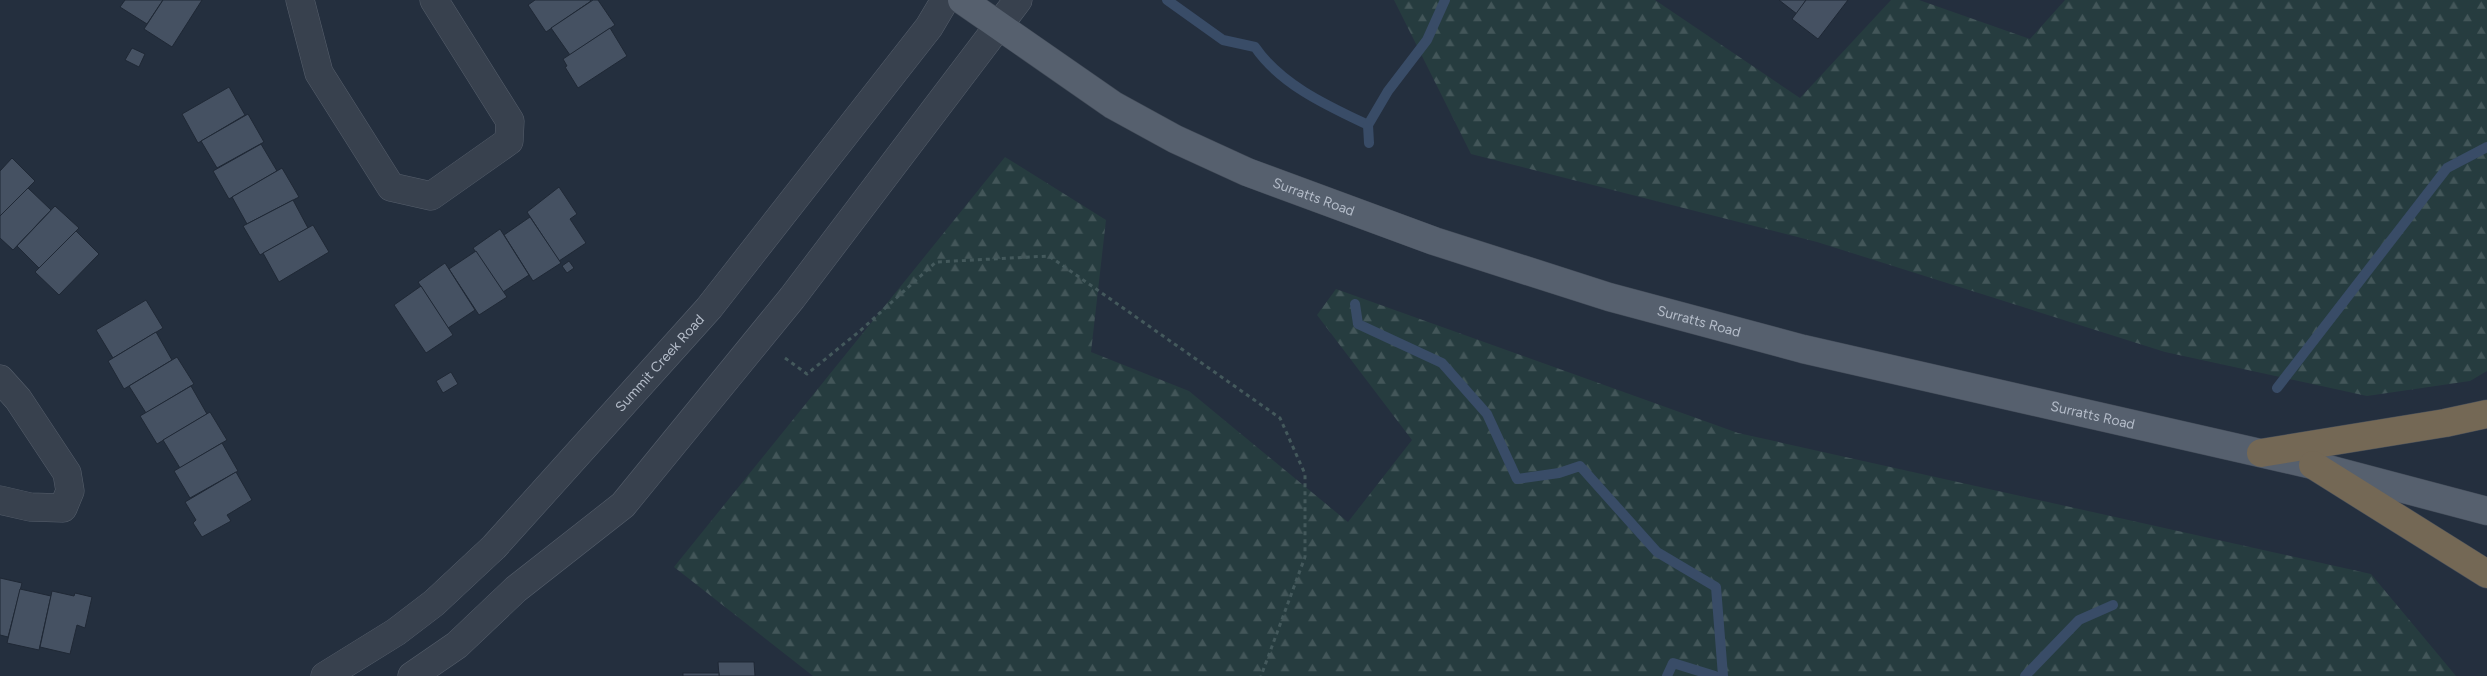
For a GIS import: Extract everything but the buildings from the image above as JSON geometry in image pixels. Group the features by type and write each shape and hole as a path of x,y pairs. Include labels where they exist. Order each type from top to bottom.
{"highway":[{"path":"2261,453 2445,423 2487,414"},
{"path":"2313,465 2487,574"}],"main road":[{"name":"Surratts Road","path":"962,0 998,27 1113,105 1175,139 1247,172 1434,241 1609,297 1803,349 2313,465 2487,511"}],"street":[{"path":"300,0 319,73 392,187 431,196 508,141 510,121 434,0"},
{"name":"Summit Creek Road","path":"325,676 396,632 419,615 494,547 709,308 929,27 945,0"},
{"path":"412,676 457,645 516,589 623,505 759,339 1018,0"},
{"path":"0,379 18,400 67,473 70,491 63,508 30,507 0,500"}],"path":[{"path":"759,339 807,374 861,330 936,262 1049,256 1280,418 1304,474 1304,557 1261,676"}],"green space":[{"path":"1394,0 1655,0 1800,98 1891,0 1919,0 2030,39 2065,0 2487,0 2487,371 2470,381 2367,396 2165,352 1817,242 1471,154"},
{"path":"1005,157 1106,220 1091,352 1189,391 1348,522 1412,440 1317,315 1336,289 1738,433 2371,574 2456,676 813,676 674,567"}],"waterway":[{"path":"1167,0 1223,40 1255,47 1278,73 1306,93 1368,125"},
{"path":"1369,143 1368,125 1388,91 1427,40 1445,0"},
{"path":"2277,388 2447,168 2487,147"},
{"path":"1355,304 1358,324 1442,363 1487,414 1517,479 1559,473 1580,466 1657,552 1716,587 1723,676"},
{"path":"2025,676 2079,620 2113,605"},
{"path":"1667,676 1673,663 1715,676"}]}
